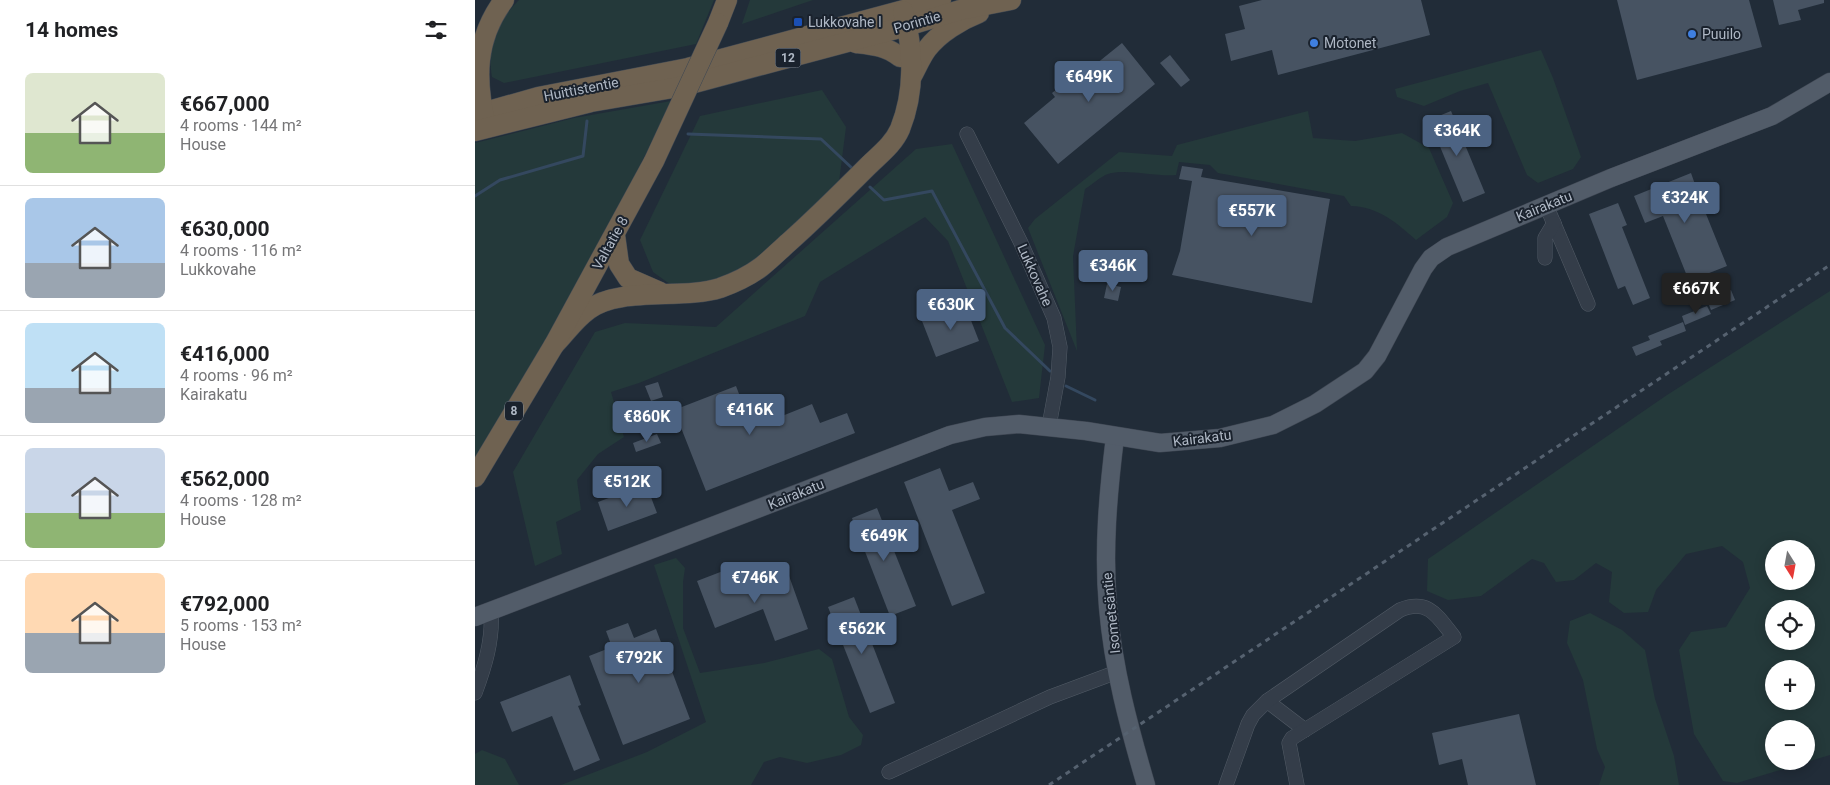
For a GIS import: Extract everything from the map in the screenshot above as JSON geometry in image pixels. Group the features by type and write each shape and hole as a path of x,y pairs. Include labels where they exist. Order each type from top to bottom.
{"highway":[{"path":"480,121 477,82 479,53 485,31 504,0"},
{"name":"Valtatie 8","path":"475,477 554,345 615,235 654,161 718,24 727,0"},
{"name":"Porintie","path":"679,87 847,42 941,0"},
{"path":"912,76 928,48 937,38 968,18 1012,0"},
{"name":"Porintie","path":"688,68 902,17 959,10 1012,0"},
{"path":"870,164 894,116 900,78 902,17"},
{"path":"554,345 588,309 603,302 624,297 710,291 747,276 761,267 825,210 889,147 899,131 907,108 912,76 902,17"},
{"path":"847,42 881,46 891,50 900,57"},
{"name":"Huittistentie","path":"480,121 538,97 688,68"},
{"name":"Huittistentie","path":"480,121 679,87"},
{"path":"615,235 619,264 628,278 662,294"}],"main road":[{"name":"Kairakatu","path":"483,614 950,435 994,426 1019,424 1049,426 1160,443 1220,438 1273,425 1315,404 1365,371 1377,356 1423,268 1431,258 1447,246 1771,116 1830,82"},
{"name":"Isometsäntie","path":"1115,437 1109,488 1106,558 1108,609 1117,672 1130,730 1146,785"}],"street":[{"name":"Lukkovahe","path":"967,134 1021,242 1053,318 1060,347 1058,377 1049,426"},
{"path":"1546,205 1588,304"},
{"path":"1545,258 1545,238 1554,223"},
{"path":"1227,785 1248,724 1253,715 1267,701 1400,610 1409,606 1419,606 1429,609 1437,615 1454,638 1293,738 1289,743 1297,785"},
{"name":"Kairakatu","path":"475,693 492,636 483,614"},
{"path":"889,772 1050,697 1117,672"},
{"path":"1267,701 1305,730"}],"green space":[{"path":"519,0 714,0 696,44 504,83 492,77 492,44 499,26"},
{"path":"750,0 813,0 742,24"},
{"path":"1541,50 1581,157 1573,169 1538,183 1527,175 1488,83 1460,91 1424,106 1397,97 1395,89"},
{"path":"822,90 846,127 839,182 819,204 741,271 717,281 674,287 653,272 640,240 700,116"},
{"path":"671,101 626,193 578,284 475,461 475,143 574,118"},
{"path":"1308,111 1313,138 1355,141 1402,133 1429,148 1453,203 1447,217 1416,240 1387,217 1370,209 1351,206 1344,196 1218,173 1210,165 1179,162 1176,175 1132,172 1108,174 1085,189 1073,256 1077,351 1028,228 1035,219 1119,152 1172,156 1177,145"},
{"path":"952,144 1045,345 1039,398 1012,402 948,241 925,217 820,282 805,316 639,383 611,392 624,437 598,454 577,480 581,510 556,522 562,554 535,566 513,472 595,332 625,323 716,327 916,149"},
{"path":"1830,291 1830,755 1815,760 1815,720 1765,720 1765,770 1780,770 1737,783 1723,781 1694,734 1679,650 1691,632 1726,627 1750,588 1743,562 1722,546 1686,554 1656,590 1648,612 1624,613 1609,602 1612,572 1596,563 1574,580 1556,582 1544,563 1532,559 1481,596 1448,600 1427,591 1428,559 1667,395"},
{"path":"676,558 685,568 683,582 683,628 700,673 764,663 819,649 832,659 849,717 863,735 861,745 841,755 807,763 780,757 764,762 751,785 561,785 647,752 706,722 654,565"},
{"path":"1590,613 1622,630 1645,650 1655,699 1674,756 1679,785 1599,785 1605,767 1597,749 1583,680 1567,643 1570,621"},
{"path":"482,750 505,759 519,785 475,785 475,754"}],"building":[{"name":"Motonet","path":"1262,0 1421,0 1430,35 1278,75 1272,50 1231,61 1225,34 1245,29 1239,6"},
{"name":"Puuilo","path":"1617,0 1749,0 1762,47 1637,80"},
{"path":"1773,0 1824,0 1824,3 1798,10 1801,20 1779,25"},
{"path":"1122,43 1155,84 1058,164 1024,123 1055,97 1052,93 1062,85 1065,89"},
{"path":"1170,55 1190,80 1181,87 1160,63"},
{"path":"1451,111 1485,193 1463,202 1429,120"},
{"path":"1182,166 1203,169 1201,177 1330,199 1312,303 1172,275 1180,251 1192,181 1179,179"},
{"path":"1691,173 1697,190 1702,188 1712,211 1706,214 1727,266 1689,281 1663,216 1645,223 1634,196"},
{"path":"1618,203 1627,225 1622,227 1650,298 1633,305 1625,286 1618,289 1589,214"},
{"path":"1107,284 1121,287 1118,301 1104,298"},
{"path":"1731,290 1735,300 1711,310 1707,300"},
{"path":"965,305 979,341 936,357 922,321"},
{"path":"1707,306 1711,314 1685,325 1682,316"},
{"path":"1683,322 1686,331 1660,341 1662,345 1636,356 1632,347 1650,340 1648,336"},
{"path":"658,382 663,397 651,401 645,386"},
{"path":"736,386 749,420 774,410 777,418 812,404 820,423 847,413 855,433 706,491 674,410"},
{"path":"657,434 661,443 636,452 633,443"},
{"path":"940,468 949,491 973,482 980,499 952,510 985,593 952,606 904,482"},
{"path":"646,484 657,513 608,531 598,502"},
{"path":"877,508 916,606 890,616 852,518"},
{"path":"723,571 732,594 788,573 808,629 775,641 763,609 715,628 697,581"},
{"path":"854,597 895,703 870,713 828,607"},
{"path":"628,623 634,638 656,629 690,719 623,745 589,656 612,647 606,631"},
{"path":"570,675 581,705 578,706 600,760 574,771 552,716 512,732 500,702"},
{"path":"1519,714 1536,785 1468,785 1462,759 1439,765 1432,733"}],"waterway":[{"path":"475,196 500,180 583,156 587,121"},
{"path":"688,134 821,139 853,169"},
{"path":"870,187 884,200 932,191 1005,328 1050,371"},
{"path":"1066,386 1095,400"}],"railway":[{"path":"1049,785 1830,265"}],"place":[{"name":"Lukkovahe I","path":"798,22"},
{"name":"Puuilo","path":"1692,34"},
{"name":"Motonet","path":"1314,43"}]}
